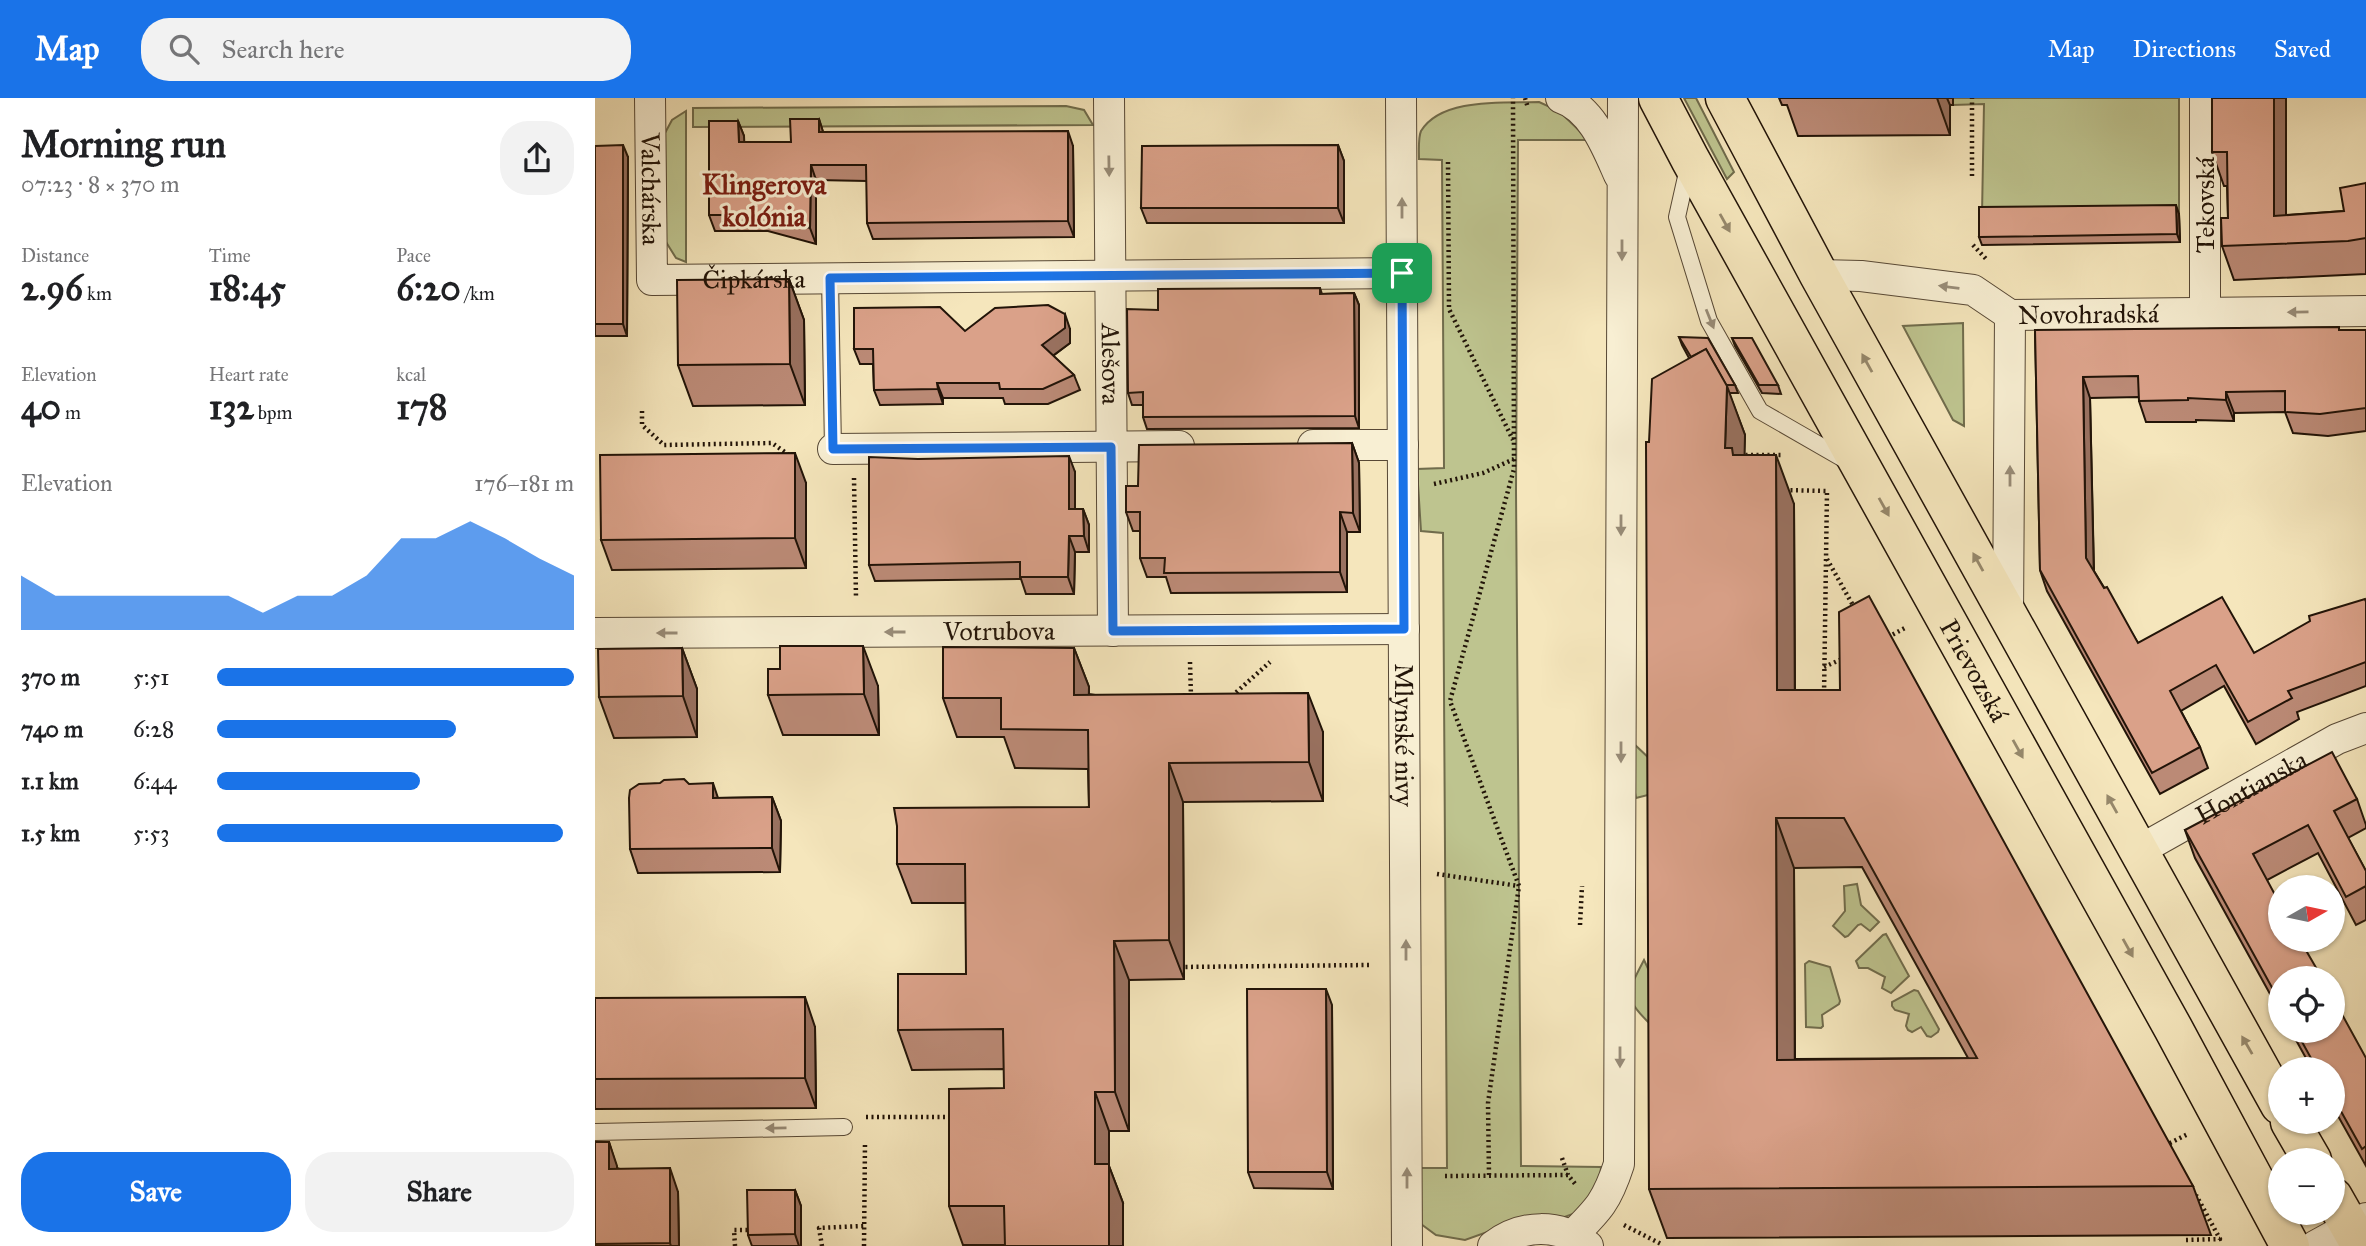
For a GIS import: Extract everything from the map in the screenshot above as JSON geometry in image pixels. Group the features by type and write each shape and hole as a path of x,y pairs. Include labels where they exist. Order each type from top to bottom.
{"main road":[{"name":"Prievozská","path":"1658,98 2173,1028 2290,1246"},
{"path":"1725,98 1819,275 2268,1083"}],"street":[{"name":"Valchárska","path":"650,98 652,280"},
{"name":"Alešova","path":"1108,98 1113,631"},
{"name":"Mlynské nivy","path":"1401,98 1407,1246"},
{"path":"1562,98 1580,108 1591,122 1622,182"},
{"path":"1493,1246 1513,1234 1533,1229 1553,1229 1580,1241 1611,1190 1619,1164 1623,98"},
{"name":"Tekovská","path":"2205,98 2206,313"},
{"name":"Čipkárska","path":"652,280 1402,273"},
{"name":"Novohradská","path":"1819,275 1861,276 1973,290 2010,315 2366,311"},
{"path":"2008,618 2010,315"},
{"path":"1285,446 1403,445"},
{"path":"843,449 1201,446"},
{"name":"Votrubova","path":"595,633 1404,629"},
{"name":"Hontianska","path":"2138,850 2337,739 2366,728"},
{"path":"2315,1246 2352,1222"}],"lane":[{"path":"1690,159 1677,216 1709,321 1760,411 1863,469"},
{"path":"830,278 843,449"},
{"path":"595,1132 844,1127"}],"path":[{"path":"1489,1175 1488,1103 1519,886 1450,701 1514,468 1513,98"},
{"path":"1972,98 1972,176"},
{"path":"1448,162 1449,309 1514,441"},
{"path":"1973,245 1988,262"},
{"path":"642,411 642,425 664,445 772,443 791,457"},
{"path":"843,449 856,598"},
{"path":"1736,455 1792,455"},
{"path":"1423,487 1483,473 1514,459"},
{"path":"1775,489 1827,491 1824,703"},
{"path":"1825,556 1856,611"},
{"path":"1884,639 1905,628"},
{"path":"1824,667 1849,656"},
{"path":"1190,662 1191,709"},
{"path":"1231,697 1271,662"},
{"path":"1430,874 1519,886"},
{"path":"1580,925 1582,886"},
{"path":"1176,967 1369,965"},
{"path":"865,1118 956,1117"},
{"path":"864,1246 865,1131"},
{"path":"2174,1156 2168,1144 2188,1134"},
{"path":"1562,1158 1568,1175 1580,1190"},
{"path":"1444,1176 1568,1175"},
{"path":"2186,1240 2220,1239 2194,1191"},
{"path":"1618,1222 1661,1244"},
{"path":"822,1246 819,1228 864,1226"},
{"path":"735,1246 734,1230 753,1230"}],"green space":[{"path":"1684,98 1696,98 1734,172 1727,179"},
{"path":"1953,98 2179,98 2179,214 1982,215 1984,104 1953,105"},
{"path":"1539,102 1559,111 1589,140 1518,140 1516,491 1521,1166 1601,1167 1599,1189 1584,1210 1559,1219 1521,1220 1465,1240 1436,1235 1421,1224 1419,1168 1447,1168 1443,533 1421,531 1417,469 1444,468 1442,160 1419,159 1419,141 1421,131 1430,120 1457,108 1473,104"},
{"path":"1066,106 1084,110 1093,125 693,127 693,108"},
{"path":"686,111 686,262 676,258 666,242 665,133 672,120"},
{"path":"1963,323 1964,426 1953,420 1903,326"},
{"path":"1633,743 1652,761 1648,795 1636,798 1626,748"},
{"path":"1857,884 1861,905 1879,922 1870,931 1861,924 1858,925 1845,937 1833,926 1845,911 1844,886"},
{"path":"1886,934 1909,976 1891,993 1882,988 1885,977 1868,968 1859,968 1856,961"},
{"path":"1644,960 1651,975 1653,1027 1632,1003 1631,996 1633,982"},
{"path":"1809,961 1830,967 1840,1001 1822,1015 1821,1028 1806,1027 1805,964"},
{"path":"1914,990 1918,991 1939,1029 1931,1037 1927,1036 1921,1027 1912,1032 1908,1030 1906,1026 1909,1014 1895,1010 1892,1006 1892,1002"}],"building":[{"path":"2212,98 2274,98 2274,216 2344,211 2340,188 2366,183 2366,238 2222,246 2221,218 2228,218 2227,152 2212,152"},
{"path":"790,119 819,119 819,132 1068,131 1068,221 867,223 866,165 811,165 810,228 762,215 709,215 709,121 738,121 739,142 791,142"},
{"path":"623,145 623,324 595,324 595,146"},
{"path":"1338,145 1338,208 1141,208 1142,146"},
{"path":"2176,205 2177,234 1979,237 1979,207"},
{"path":"789,279 790,364 678,365 677,280"},
{"path":"1320,288 1320,294 1354,293 1355,416 1143,417 1143,392 1128,393 1127,309 1158,310 1158,289"},
{"path":"1048,305 1065,314 1065,328 1042,345 1074,375 1043,389 1000,389 999,383 937,383 938,389 874,390 873,349 854,349 854,308 940,307 965,331 995,308"},
{"path":"2339,327 2339,330 2366,330 2366,408 2320,414 2285,412 2285,391 2226,392 2226,400 2188,398 2139,401 2138,376 2083,377 2086,558 2104,588 2107,587 2138,643 2222,597 2254,653 2310,621 2309,616 2365,599 2366,602 2366,662 2288,691 2292,698 2248,722 2216,665 2170,691 2200,747 2152,773 2040,570 2035,330"},
{"path":"1679,337 1708,338 1735,385 1726,385 1706,349 1691,357"},
{"path":"1732,338 1752,338 1778,385 1759,385"},
{"path":"1706,349 1727,386 1725,448 1732,448 1733,455 1776,455 1777,690 1840,690 1839,612 1869,596 2193,1186 1649,1189 1646,442 1649,442 1652,379","holes":["1776,818 1844,818 1977,1058 1777,1060"]},
{"path":"1352,443 1353,513 1340,512 1340,572 1164,573 1165,558 1140,558 1140,512 1126,512 1126,486 1138,486 1139,445"},
{"path":"795,453 795,538 601,540 600,455"},
{"path":"1069,456 1069,509 1083,509 1084,536 1069,536 1068,577 1020,577 1020,562 869,565 869,457 918,459"},
{"path":"780,646 863,646 864,694 768,695 768,669 780,669"},
{"path":"943,647 1074,648 1074,695 1308,693 1309,762 1169,763 1169,940 1114,941 1115,1092 1095,1092 1095,1164 1109,1164 1109,1246 1005,1246 1004,1206 949,1206 949,1089 1004,1088 1003,1029 898,1030 898,974 966,974 965,864 897,864 894,808 1089,807 1088,730 1001,729 1001,698 943,698"},
{"path":"682,648 683,696 599,697 598,649"},
{"path":"2332,752 2357,799 2334,811 2366,871 2366,886 2346,897 2345,875 2334,875 2308,825 2253,854 2268,882 2268,952 2307,952 2315,966 2268,966 2268,980 2185,830"},
{"path":"684,779 689,784 713,783 713,798 772,797 772,848 630,849 630,790 639,784"},
{"path":"1247,989 1326,989 1327,1172 1248,1172"},
{"path":"805,997 805,1078 595,1079 595,998"},
{"path":"2345,1020 2366,1058 2366,1146 2362,1149 2345,1119 2345,1057 2310,1057 2303,1043 2345,1043"},
{"path":"595,1142 609,1142 609,1169 670,1168 670,1243 595,1244"},
{"path":"747,1190 795,1190 795,1234 748,1235"}],"district":[{"name":"Klingerova kolónia","path":"764,200"}],"route":[{"path":"1402,273 1404,629 1113,631 1111,447 833,449 830,278 1402,273"}]}
